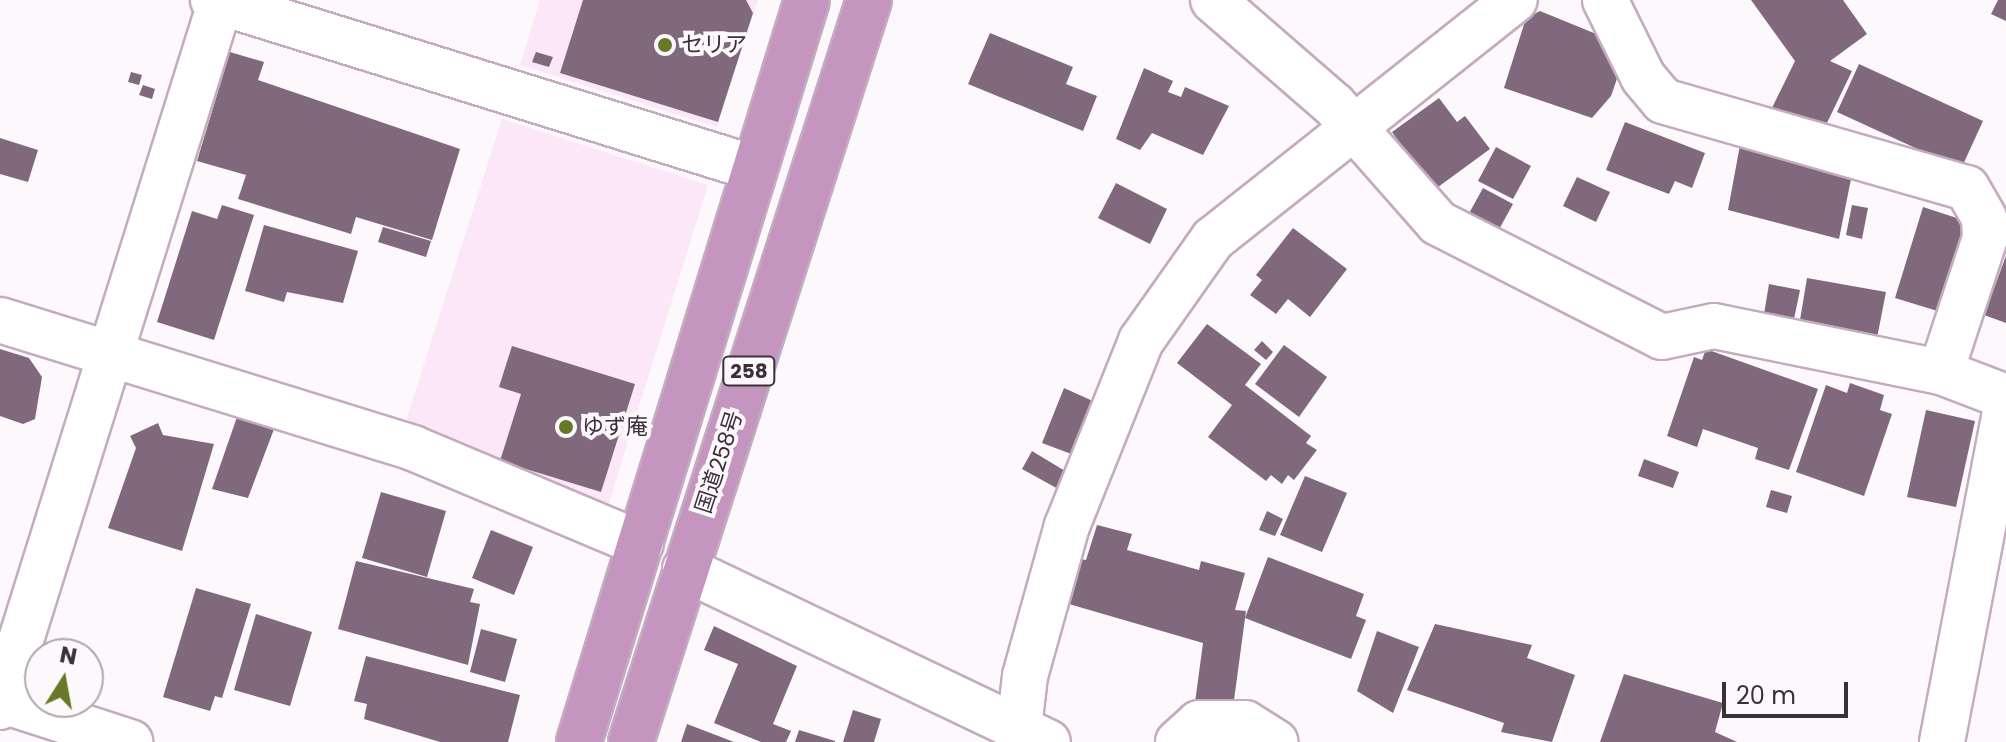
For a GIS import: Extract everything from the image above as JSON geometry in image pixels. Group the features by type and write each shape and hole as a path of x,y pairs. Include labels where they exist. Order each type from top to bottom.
{"highway":[{"name":"258","path":"579,742 807,0"},
{"name":"国道258号","path":"631,742 869,0"}],"street":[{"path":"1213,0 1356,128 1438,223 1662,337 1714,326 1941,372 2006,397"},
{"path":"1033,735 1025,676 1067,526 1141,341 1213,239 1515,0"},
{"path":"1605,0 1643,77 1663,101 1967,188 1984,218 1985,238 1941,372"},
{"path":"130,742 1,703 218,1 754,168"},
{"path":"0,320 413,448 641,544"},
{"path":"1942,742 2006,406"},
{"path":"685,569 1033,735"},
{"path":"1178,742 1199,723 1245,723 1276,742"}],"shaded area":[{"name":"セリア","path":"540,0 758,0 717,127 520,65"},
{"path":"502,119 708,185 607,509 405,424"}],"building":[{"name":"セリア","path":"583,0 746,0 753,13 718,122 560,73"},
{"path":"1751,0 1843,0 1867,34 1830,61 1852,71 1825,127 1769,114 1795,61"},
{"path":"1998,0 2006,0 2006,21 1991,14"},
{"path":"1540,11 1606,38 1622,64 1611,96 1592,118 1504,88 1526,18"},
{"path":"990,33 1073,67 1066,84 1097,96 1083,131 968,84"},
{"path":"230,52 264,62 258,80 460,149 432,240 356,217 351,234 238,199 246,175 197,161"},
{"path":"536,52 553,57 549,67 532,62"},
{"path":"1859,64 1983,121 1961,169 1837,112"},
{"path":"1144,68 1173,81 1168,92 1181,97 1185,87 1229,106 1203,155 1152,133 1140,150 1116,139"},
{"path":"131,72 142,75 139,85 128,82"},
{"path":"143,85 155,89 152,99 139,95"},
{"path":"1439,98 1457,122 1465,116 1490,149 1434,190 1392,132"},
{"path":"1625,122 1705,153 1692,188 1675,181 1669,194 1606,170"},
{"path":"0,138 38,150 28,182 0,174"},
{"path":"1740,145 1844,166 1841,177 1851,179 1839,239 1728,210"},
{"path":"1496,147 1531,166 1513,199 1478,181"},
{"path":"1577,177 1610,192 1596,222 1563,206"},
{"path":"1116,183 1167,209 1150,244 1098,218"},
{"path":"1483,188 1513,204 1497,233 1467,217"},
{"path":"222,205 254,215 214,340 157,322 192,211 217,219"},
{"path":"1852,205 1868,208 1862,239 1846,235"},
{"path":"1923,207 1972,223 1944,313 1895,298"},
{"path":"264,225 358,251 343,303 287,292 284,302 245,291"},
{"path":"383,227 431,241 426,257 378,242"},
{"path":"1293,228 1347,269 1310,317 1288,299 1276,314 1250,295 1262,280 1256,275"},
{"path":"2006,256 2006,323 1984,315"},
{"path":"1807,278 1886,292 1876,343 1821,333 1822,324 1800,320"},
{"path":"1769,284 1800,290 1794,319 1764,314"},
{"path":"1207,324 1261,364 1245,385 1311,436 1306,443 1317,450 1294,480 1288,475 1282,484 1271,475 1266,481 1208,437 1232,405 1177,363"},
{"path":"1262,341 1273,352 1266,360 1254,350"},
{"path":"1284,345 1327,377 1299,417 1255,384"},
{"name":"ゆず庵","path":"512,346 635,384 601,492 500,461 521,394 499,387"},
{"path":"0,349 29,358 42,377 35,419 23,424 0,416"},
{"path":"1706,349 1818,389 1789,470 1755,459 1758,448 1703,429 1697,447 1667,436 1694,357 1702,360"},
{"path":"1850,383 1884,395 1880,410 1892,414 1864,496 1796,472 1826,385 1847,393"},
{"path":"1064,388 1095,402 1074,455 1042,443"},
{"path":"1926,410 1975,421 1956,507 1907,497"},
{"path":"237,417 274,429 248,498 212,489"},
{"path":"158,423 163,435 214,444 182,551 108,528 136,448 130,436"},
{"path":"1032,451 1070,474 1060,490 1022,469"},
{"path":"1644,459 1679,472 1673,488 1638,476"},
{"path":"1305,476 1347,493 1322,552 1280,535"},
{"path":"1771,490 1792,496 1787,513 1766,507"},
{"path":"381,492 446,511 427,577 362,558"},
{"path":"1267,511 1283,519 1275,536 1259,530"},
{"path":"1097,525 1132,534 1127,550 1199,570 1201,561 1245,573 1235,610 1246,611 1232,715 1194,710 1203,643 1062,602 1076,558 1086,560"},
{"path":"491,530 533,547 514,595 472,578"},
{"path":"1268,557 1364,594 1356,616 1366,620 1351,659 1245,618"},
{"path":"356,561 474,589 470,602 480,604 468,665 338,629"},
{"path":"196,588 251,604 222,698 215,696 210,711 163,697"},
{"path":"256,614 312,632 290,706 234,690"},
{"path":"1435,624 1532,645 1527,658 1575,675 1552,742 1501,732 1504,723 1407,690"},
{"path":"714,626 797,666 773,724 791,731 786,742 761,742 714,723 738,664 704,650"},
{"path":"481,629 517,639 505,682 470,672"},
{"path":"1377,631 1419,647 1393,713 1357,691"},
{"path":"366,656 520,695 508,742 440,742 364,719 367,704 354,701"},
{"path":"1624,674 1723,703 1715,732 1737,742 1600,742"},
{"path":"853,710 881,719 874,742 843,742"},
{"path":"687,724 734,742 681,742"},
{"path":"799,730 835,741 835,742 795,742"}],"place":[{"name":"セリア","path":"665,45"},
{"name":"ゆず庵","path":"566,427"}]}
